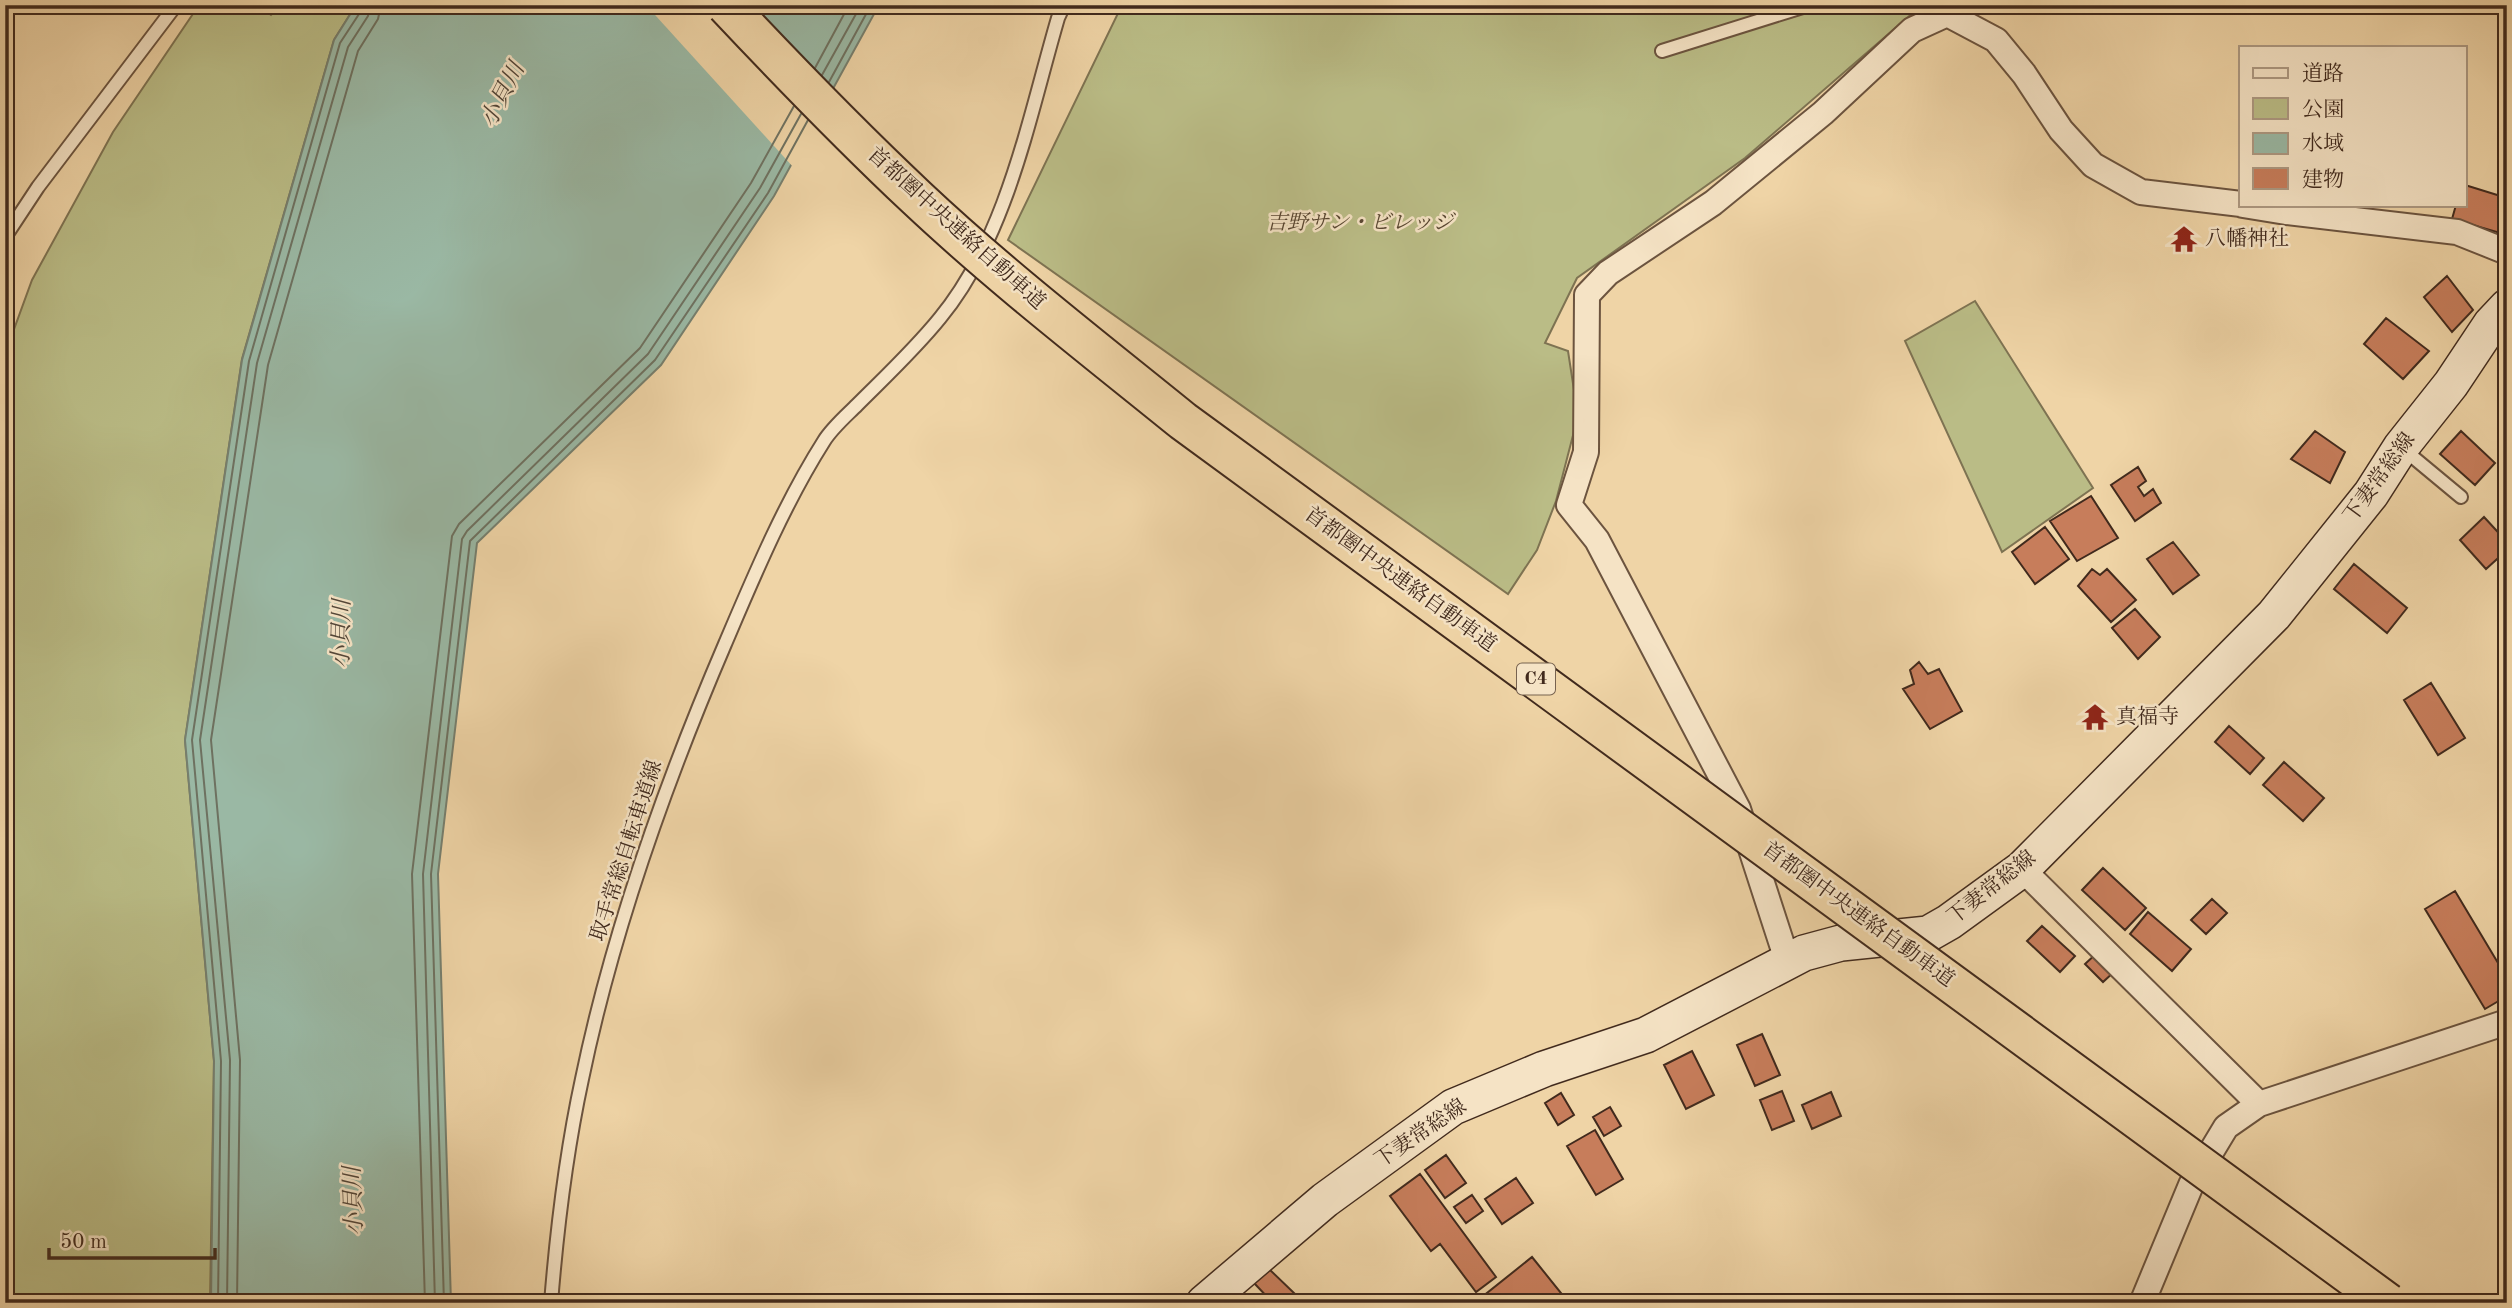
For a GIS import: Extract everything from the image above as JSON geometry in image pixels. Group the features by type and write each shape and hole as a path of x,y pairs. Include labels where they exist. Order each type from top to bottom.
{"highway":[{"name":"首都圏中央連絡自動車道","path":"726,5 796,81 919,200 1046,310 1183,421 2388,1303"}],"main road":[{"name":"下妻常総線","path":"1204,1303 1325,1200 1453,1107 1544,1069 1646,1035 1787,960 1841,943 1928,934 1950,922 2022,869 2274,615 2371,494 2401,447 2451,384 2491,324 2507,307"}],"street":[{"path":"1787,960 1738,809 1597,540 1569,505 1586,452 1587,295 1608,273 1713,203 1823,113 1912,30 1945,9 1996,40 2024,74 2061,130 2093,165 2141,191 2239,204"},
{"path":"2253,206 2456,232 2507,252"},
{"path":"2022,869 2259,1104"},
{"path":"2142,1303 2191,1185 2226,1126 2259,1104 2507,1022"}],"lane":[{"path":"5,237 38,187 176,5"},
{"name":"取手常総自転車道線","path":"551,1303 558,1226 581,1080 599,1005 647,844 677,760 740,608 825,438 941,318 970,277 995,223 1018,159 1058,18 1065,5"},
{"path":"1662,51 1809,5"},
{"path":"2401,447 2461,497"}],"green space":[{"path":"199,5 258,5 271,15 281,5 356,5 334,40 242,359 185,740 214,1061 210,1303 5,1303 5,354 32,280 113,132"},
{"name":"吉野サン・ビレッジ","path":"1122,5 1922,5 1745,158 1577,278 1545,343 1568,351 1578,416 1556,501 1537,550 1508,594 1008,240"},
{"path":"1975,301 2093,488 2002,552 1905,341"}],"water":[{"name":"小貝川","path":"356,5 879,5 774,196 661,365 477,543 438,874 451,1303 211,1303 214,1061 185,740 242,360 334,40"}],"pier":[{"path":"646,5 749,5 834,94 794,168"}],"building":[{"path":"2466,185 2507,198 2507,235 2452,219 2456,206 2466,206"},
{"path":"2447,276 2473,310 2452,332 2424,297"},
{"path":"2386,318 2429,351 2403,379 2364,344"},
{"path":"2315,431 2345,452 2330,483 2291,459"},
{"path":"2461,431 2495,463 2475,485 2440,454"},
{"path":"2138,467 2146,481 2138,487 2144,496 2153,489 2161,503 2135,521 2111,485"},
{"path":"2091,496 2118,538 2077,561 2050,521"},
{"path":"2484,517 2507,542 2507,550 2486,569 2460,540"},
{"path":"2045,527 2069,559 2035,584 2012,552"},
{"path":"2173,542 2199,575 2173,594 2147,559"},
{"path":"2354,564 2407,608 2387,633 2334,589"},
{"path":"2092,569 2100,575 2107,569 2136,600 2111,622 2078,586"},
{"path":"2135,609 2160,637 2138,659 2112,628"},
{"path":"1919,662 1928,674 1939,669 1962,711 1930,729 1903,689 1914,684 1910,670"},
{"path":"2431,683 2465,738 2438,755 2404,700"},
{"path":"2229,726 2264,758 2250,774 2215,742"},
{"path":"2284,762 2324,798 2303,821 2263,785"},
{"path":"2103,868 2146,908 2125,930 2082,890"},
{"path":"2455,891 2507,978 2507,996 2485,1009 2425,909"},
{"path":"2212,899 2227,913 2206,934 2191,920"},
{"path":"2148,912 2191,949 2172,971 2130,934"},
{"path":"2042,926 2075,956 2060,972 2027,941"},
{"path":"2098,952 2115,971 2103,982 2085,964"},
{"path":"1762,1034 1780,1075 1755,1086 1737,1045"},
{"path":"1692,1051 1714,1095 1686,1109 1664,1065"},
{"path":"1782,1091 1794,1121 1772,1130 1760,1100"},
{"path":"1831,1092 1841,1116 1812,1129 1802,1105"},
{"path":"1561,1093 1574,1115 1558,1125 1545,1103"},
{"path":"1610,1107 1621,1126 1604,1136 1593,1117"},
{"path":"1595,1130 1623,1179 1596,1195 1567,1146"},
{"path":"1446,1155 1466,1183 1445,1198 1425,1170"},
{"path":"1420,1174 1496,1277 1476,1292 1440,1244 1431,1251 1390,1196"},
{"path":"1516,1178 1533,1203 1502,1224 1485,1199"},
{"path":"1472,1195 1483,1211 1466,1223 1454,1207"},
{"path":"1532,1257 1569,1303 1487,1303 1482,1297"},
{"path":"1269,1269 1294,1293 1284,1303 1273,1303 1254,1283"}],"place":[{"name":"八幡神社","path":"2184,239"},
{"name":"真福寺","path":"2095,717"}]}
